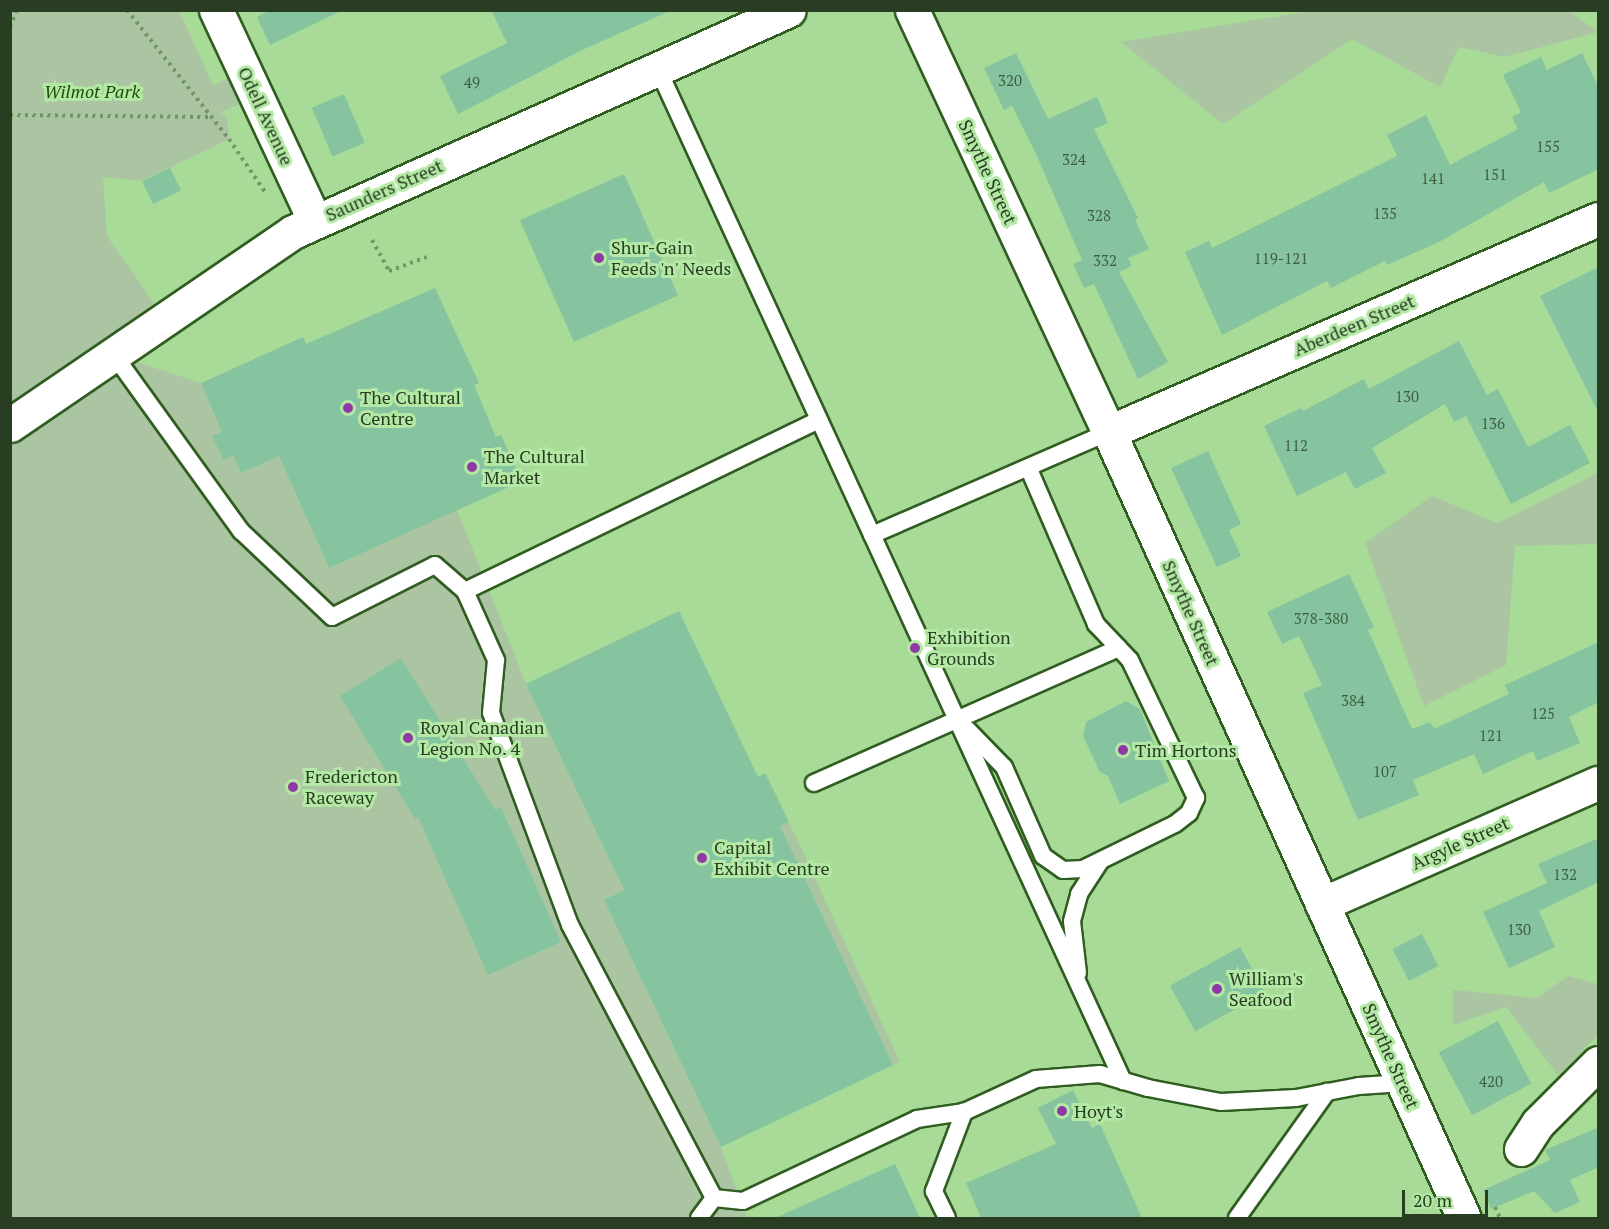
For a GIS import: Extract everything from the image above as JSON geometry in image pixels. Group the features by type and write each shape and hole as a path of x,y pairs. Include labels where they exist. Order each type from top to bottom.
{"street":[{"name":"Odell Avenue","path":"216,10 315,221"},
{"name":"Saunders Street","path":"10,425 114,355 258,252 315,221 789,10"},
{"name":"Smythe Street","path":"912,10 1108,432 1464,1218"},
{"name":"Aberdeen Street","path":"1108,432 1599,219"},
{"name":"Argyle Street","path":"1322,903 1599,783"},
{"path":"1521,1149 1538,1123 1599,1063"}],"lane":[{"path":"658,69 1123,1081"},
{"path":"114,355 241,531 332,617 435,565 465,591 496,660 491,713 570,925 714,1198"},
{"path":"465,591 819,420"},
{"path":"872,536 1029,469 1108,432"},
{"path":"957,719 1004,767 1043,856 1063,870 1083,869 1175,824 1190,813 1196,798 1130,660 1096,624 1029,469"},
{"path":"814,783 1118,648"},
{"path":"1080,987 1072,921 1079,894 1100,861"},
{"path":"714,1198 743,1201 917,1119 964,1112 1036,1079 1100,1074 1221,1102 1296,1098 1403,1083"},
{"path":"1237,1218 1327,1092"},
{"path":"947,1218 934,1191 964,1112"},
{"path":"699,1218 714,1198"}],"path":[{"path":"10,27 17,10"},
{"path":"127,10 212,117 272,198"},
{"path":"10,115 212,117"},
{"path":"372,240 389,271 427,257"}],"green space":[{"name":"Fredericton Raceway","path":"10,11 179,11 213,85 245,71 257,96 221,112 227,118 229,139 142,181 103,177 107,236 165,319 115,355 201,383 222,432 212,436 222,460 233,455 241,473 279,456 329,568 457,510 526,684 624,890 604,900 721,1147 747,1218 11,1218"},
{"path":"1311,11 1569,11 1598,32 1504,57 1459,47 1440,87 1352,39 1223,124 1121,42"},
{"path":"1598,473 1598,544 1515,546 1506,665 1424,706 1365,543 1432,496 1498,523"},
{"path":"789,822 900,1062 893,1065 780,826"},
{"path":"1568,976 1598,984 1598,1035 1558,1075 1506,1007 1453,1025 1453,990 1537,998"}],"building":[{"path":"271,10 343,10 270,45 257,17"},
{"path":"491,10 672,10 582,50 458,114 440,76 507,43"},
{"path":"1016,53 1048,119 1097,97 1108,123 1094,129 1138,218 1135,220 1149,249 1128,258 1132,266 1119,272 1168,362 1138,379 1094,284 1084,288 1073,264 1082,260 1036,154 1012,106 1004,110 984,68"},
{"path":"1582,53 1599,88 1599,169 1549,193 1544,182 1439,242 1387,265 1385,261 1331,288 1327,281 1222,335 1185,252 1209,241 1212,248 1397,156 1387,135 1426,115 1450,165 1518,129 1512,117 1521,112 1503,75 1541,57 1547,70"},
{"path":"344,94 365,143 332,156 312,108"},
{"path":"170,168 181,190 153,204 142,182"},
{"name":"Shur-Gain Feeds 'n' Needs","path":"624,174 678,296 574,342 520,220"},
{"path":"1599,267 1599,414 1540,296"},
{"name":"The Cultural Centre","path":"435,288 479,383 474,385 496,437 501,435 522,481 329,568 279,456 241,473 233,455 223,460 212,436 222,432 201,383 303,337 306,344"},
{"path":"1459,341 1487,395 1498,389 1528,447 1570,425 1590,463 1511,504 1466,416 1454,422 1445,404 1372,448 1386,473 1355,489 1346,472 1297,496 1264,426 1301,408 1303,411 1364,379 1369,389"},
{"path":"1208,451 1241,524 1229,530 1241,556 1217,567 1171,468"},
{"path":"1349,574 1374,627 1368,630 1412,729 1430,722 1434,729 1509,694 1505,685 1599,642 1599,702 1569,717 1580,743 1537,761 1533,751 1483,774 1474,754 1413,780 1419,795 1358,820 1303,693 1322,685 1299,636 1282,644 1267,612"},
{"name":"Capital Exhibit Centre","path":"679,611 758,777 765,773 789,822 780,826 893,1065 721,1147 604,900 624,890 526,684"},
{"path":"401,658 495,810 501,807 561,942 488,975 418,817 415,819 340,696"},
{"name":"Tim Hortons","path":"1126,701 1140,709 1169,781 1120,804 1108,776 1100,772 1083,736 1086,722"},
{"path":"1599,838 1599,882 1539,911 1555,947 1509,968 1483,912 1547,883 1538,864"},
{"path":"1422,934 1438,966 1409,981 1393,949"},
{"name":"William's Seafood","path":"1240,947 1265,992 1195,1031 1170,986"},
{"path":"1498,1021 1531,1084 1472,1115 1439,1052"},
{"path":"1073,1090 1092,1128 1100,1124 1142,1218 981,1218 966,1183 1056,1144 1038,1108"},
{"path":"1599,1127 1599,1167 1570,1180 1580,1202 1555,1213 1534,1191 1491,1209 1483,1190 1550,1160 1545,1150"},
{"path":"895,1164 920,1218 775,1218"}],"place":[{"name":"Shur-Gain Feeds 'n' Needs","path":"599,258"},
{"name":"The Cultural Centre","path":"348,408"},
{"name":"The Cultural Market","path":"472,467"},
{"name":"Exhibition Grounds","path":"915,648"},
{"name":"Royal Canadian Legion No. 4","path":"408,738"},
{"name":"Tim Hortons","path":"1123,750"},
{"name":"Fredericton Raceway","path":"293,787"},
{"name":"Capital Exhibit Centre","path":"702,858"},
{"name":"William's Seafood","path":"1217,989"},
{"name":"Hoyt's","path":"1062,1111"}],"park label":[{"name":"Wilmot Park","path":"92,91"}]}
